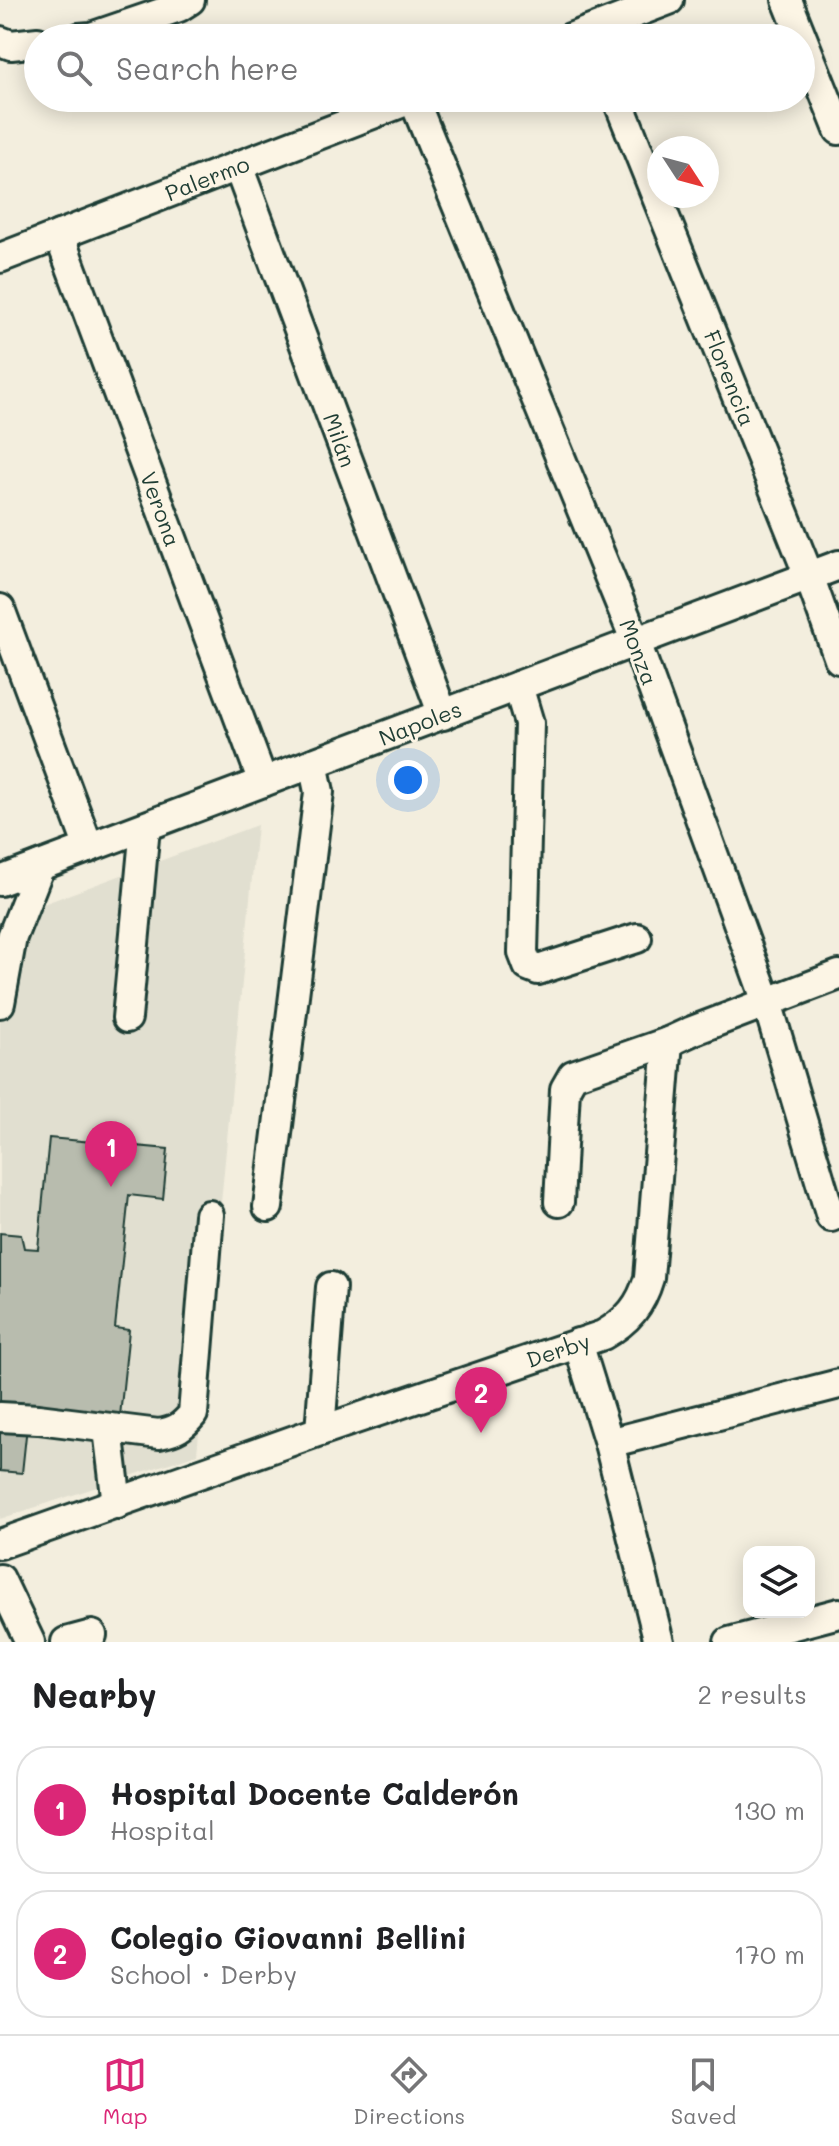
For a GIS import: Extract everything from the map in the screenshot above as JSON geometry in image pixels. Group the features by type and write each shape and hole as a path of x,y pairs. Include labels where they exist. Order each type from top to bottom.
{"street":[{"path":"129,24 179,7 190,0"},
{"path":"611,24 669,0"},
{"path":"787,0 797,24"},
{"path":"0,41 11,45 24,44"},
{"path":"815,70 839,130"},
{"name":"Palermo","path":"0,258 378,112"},
{"name":"Monza","path":"420,112 636,642 767,1002 831,1217"},
{"name":"Florencia","path":"623,112 809,576 839,659"},
{"name":"Milán","path":"238,166 443,715"},
{"name":"Verona","path":"59,235 263,782"},
{"name":"Napoles","path":"0,881 839,565"},
{"path":"0,609 89,848"},
{"path":"518,686 529,723 523,953 528,966 538,970 637,938"},
{"path":"268,1207 319,792 313,763"},
{"path":"127,1018 145,827"},
{"path":"1,990 12,937 40,866"},
{"path":"559,1202 565,1089 573,1075 668,1042 839,975"},
{"name":"Derby","path":"0,1544 603,1335 623,1324 644,1294 649,1278 668,1042"},
{"path":"0,1417 159,1434 175,1431 193,1414 209,1215"},
{"path":"320,1431 331,1287"},
{"path":"578,1343 609,1443 659,1642"},
{"path":"609,1443 839,1384"},
{"path":"108,1429 117,1504"},
{"path":"0,1579 30,1642"},
{"path":"729,1642 839,1613"}],"shaded area":[{"path":"257,825 197,1454 0,1519 0,920"}],"building":[{"path":"49,1138 168,1149 163,1199 129,1195 115,1328 129,1330 120,1416 29,1407 22,1473 0,1471 0,1233 21,1235 24,1248 38,1249"}],"place":[{"name":"Hospital Docente Calderón","path":"111,1187"},
{"name":"Colegio Giovanni Bellini","path":"481,1433"}]}
